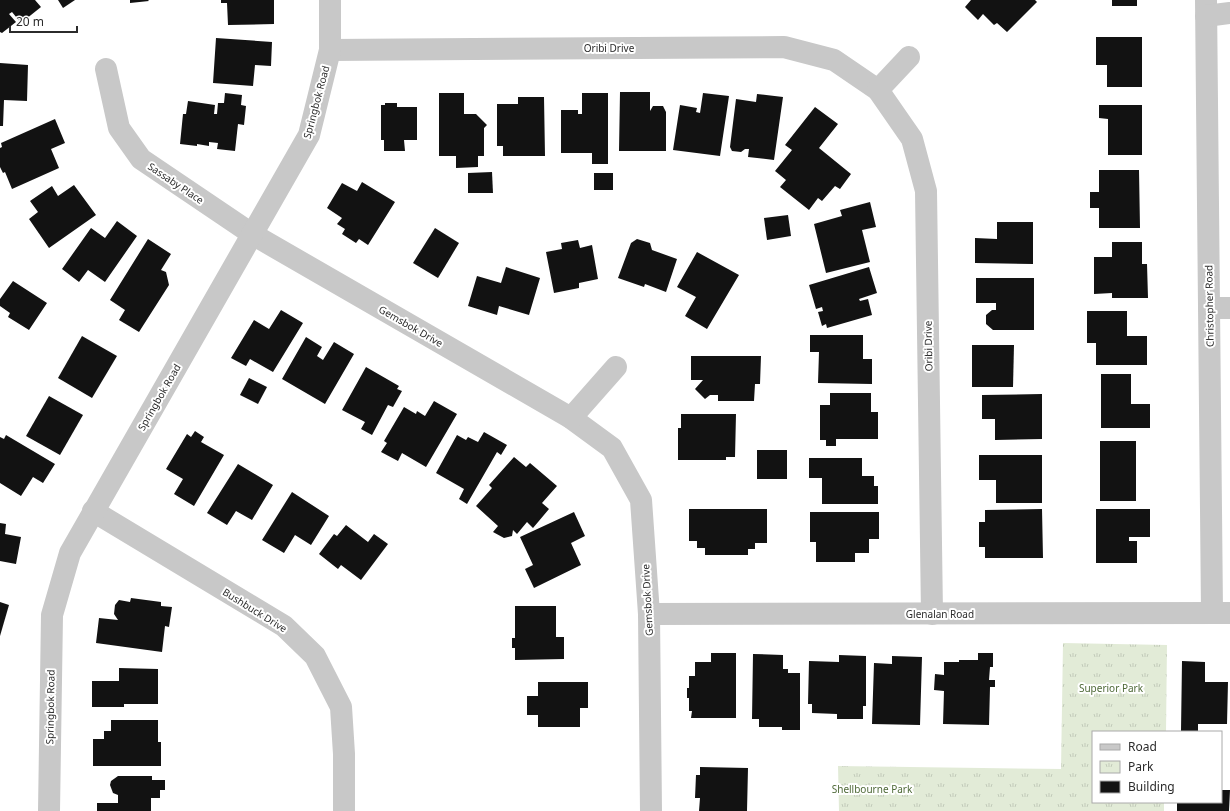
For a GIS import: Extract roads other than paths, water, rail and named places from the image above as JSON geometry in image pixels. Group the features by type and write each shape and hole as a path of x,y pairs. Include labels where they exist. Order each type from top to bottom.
{"street":[{"name":"Springbok Road","path":"49,811 52,615 70,553 309,135 330,50 330,0"},
{"path":"1206,8 1230,13"},
{"name":"Christopher Road","path":"1206,8 1220,308 1221,612"},
{"name":"Oribi Drive","path":"330,50 784,46 834,60 878,90 912,139 926,191 932,614"},
{"path":"878,90 909,57"},
{"name":"Sassaby Place","path":"106,69 119,128 141,159 252,234"},
{"name":"Gemsbok Drive","path":"252,234 570,418 612,448 641,500 649,614 651,811"},
{"path":"570,418 616,367"},
{"name":"Bushbuck Drive","path":"93,511 284,626 315,656 341,707 344,754 344,811"},
{"name":"Glenalan Road","path":"649,614 1221,612"}],"park label":[{"name":"Superior Park","path":"1111,688"},
{"name":"Shellbourne Park","path":"872,789"}]}
